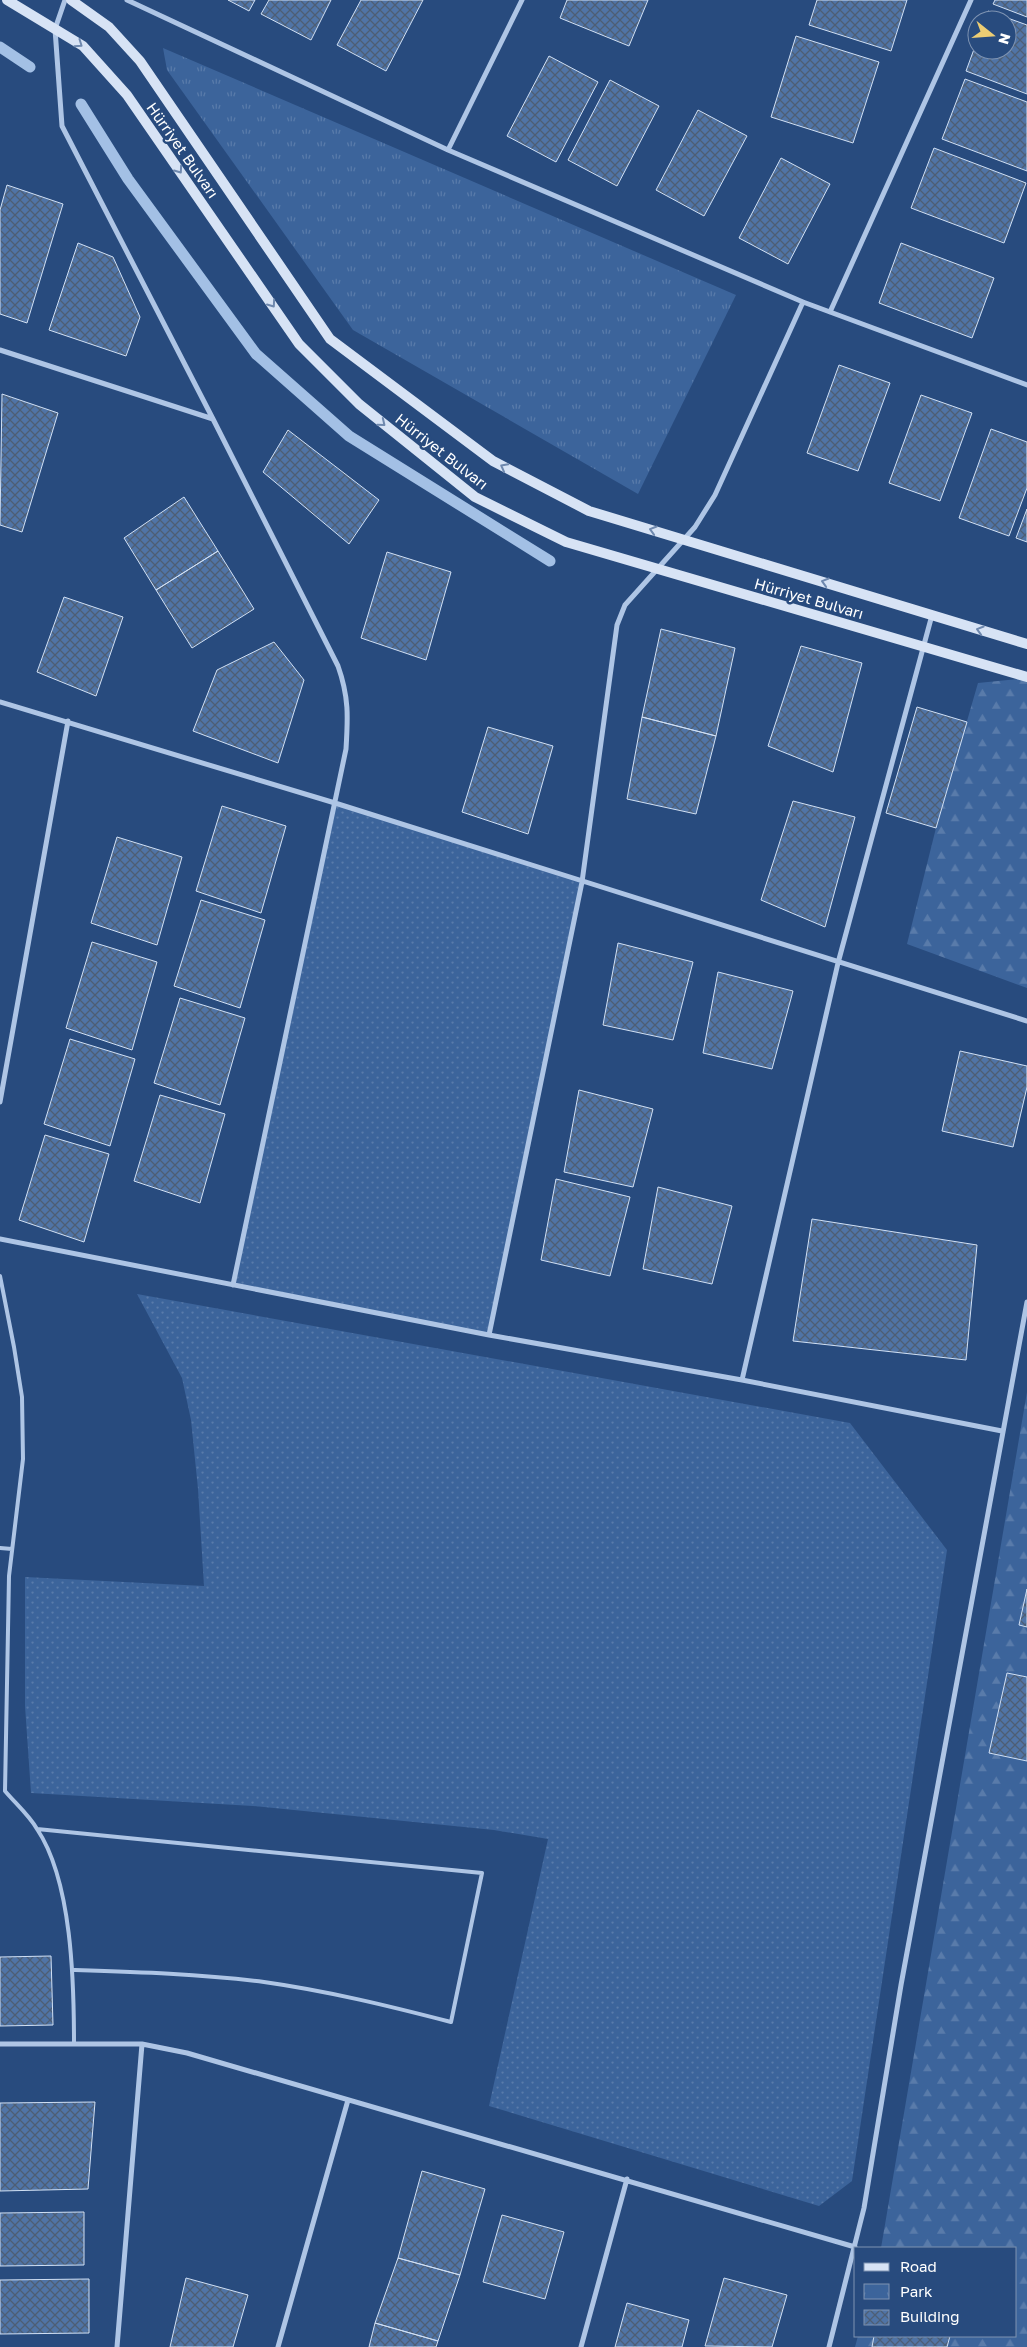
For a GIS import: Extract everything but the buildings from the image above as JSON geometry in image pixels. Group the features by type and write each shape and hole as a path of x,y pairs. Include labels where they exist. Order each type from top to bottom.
{"main road":[{"name":"Hürriyet Bulvarı","path":"8,0 83,46 127,95 299,344 359,404 475,497 566,542 1027,677"},
{"name":"Hürriyet Bulvarı","path":"71,0 109,27 140,62 330,339 493,461 589,511 1027,644"}],"street":[{"path":"65,0 54,29 62,126 338,666 345,687 349,709 346,749 233,1285"},
{"path":"127,0 448,150 803,302 1027,385"},
{"path":"448,150 522,0"},
{"path":"830,312 971,0"},
{"path":"489,1335 582,882 617,625 625,605 695,527 715,495 803,302"},
{"path":"0,350 213,419"},
{"path":"742,1380 838,963 932,615"},
{"path":"0,702 335,803 1027,1021"},
{"path":"0,1102 68,721"},
{"path":"0,1239 489,1335 742,1380 1002,1431"},
{"path":"0,2044 142,2044 187,2053 627,2179 855,2247 1027,1302"},
{"path":"117,2347 142,2044"},
{"path":"278,2347 348,2100"},
{"path":"581,2347 627,2179"},
{"path":"829,2347 854,2251"}],"lane":[{"path":"0,1276 22,1397 23,1459 9,1576 5,1791 37,1829 54,1863 74,1970 74,2044"},
{"path":"0,1548 12,1549"},
{"path":"37,1829 482,1873 451,2022 359,1998 264,1982 166,1973 74,1970"}],"green space":[{"path":"163,48 736,295 638,494 353,330 167,70"},
{"path":"1027,678 1027,988 907,944 936,828 978,683"},
{"path":"335,803 582,882 489,1335 233,1285"},
{"path":"137,1294 850,1423 947,1550 852,2181 819,2206 489,2106 548,1839 494,1830 253,1806 31,1793 25,1706 25,1577 204,1586 198,1489 191,1420 182,1378"},
{"path":"1027,1392 1027,2347 855,2347 858,2337 1017,2337 1017,2247 881,2247"}],"waterway":[{"path":"0,47 30,67"},
{"path":"81,104 128,179 256,354 349,436 550,561"}]}
